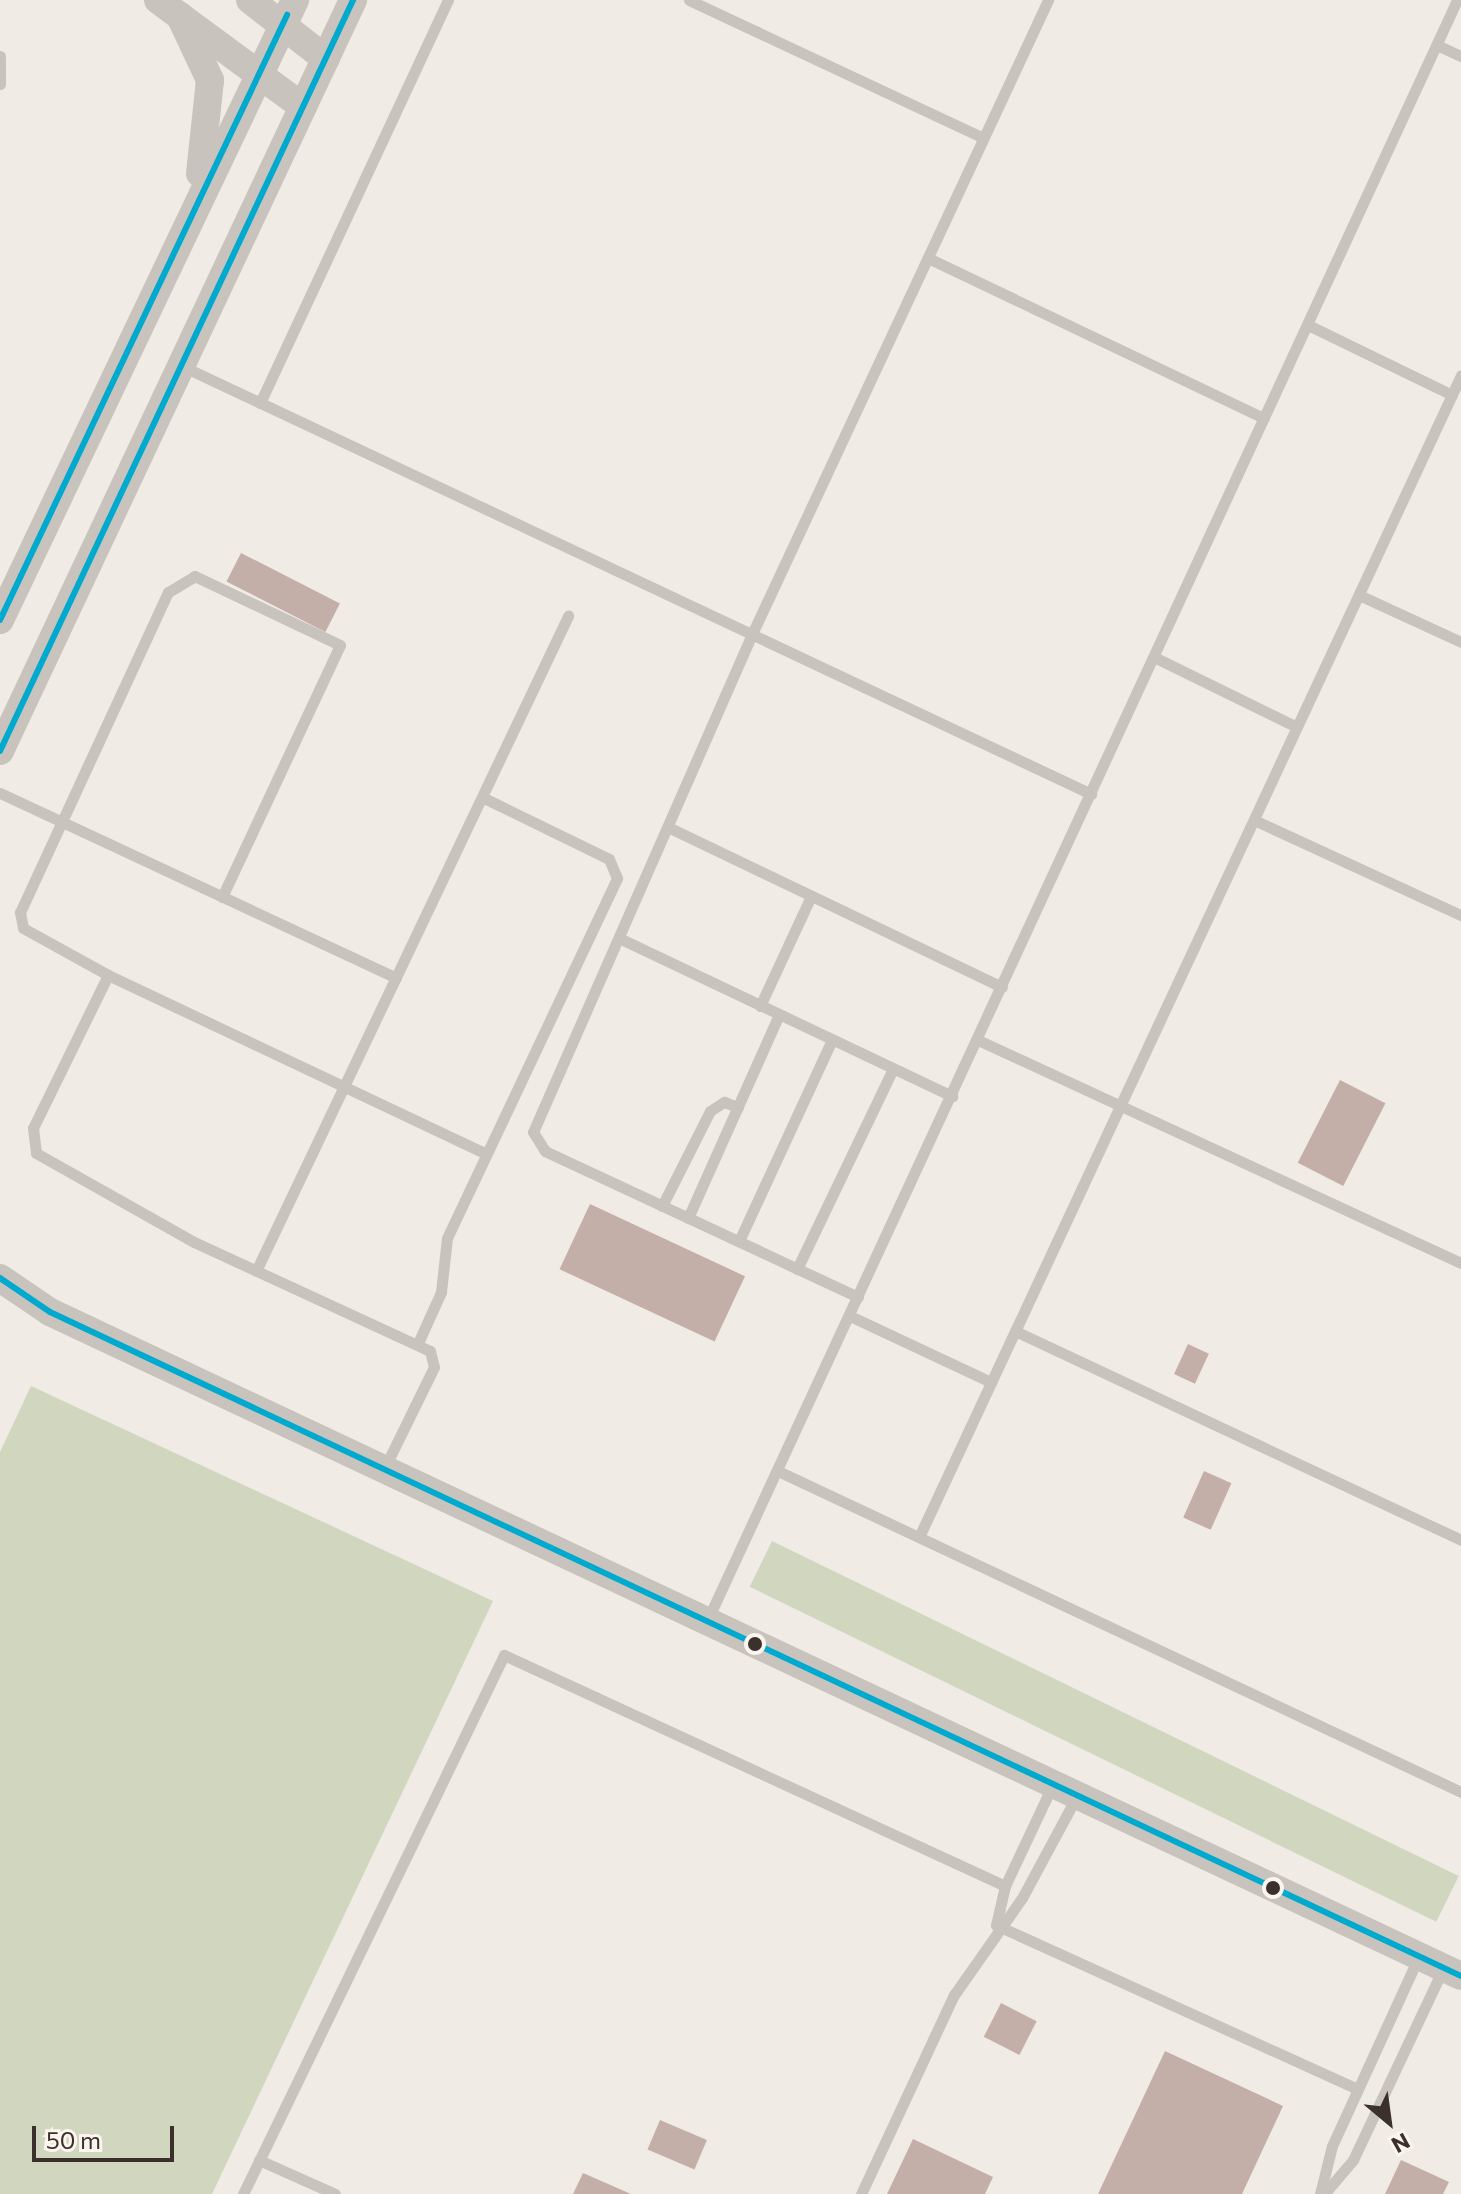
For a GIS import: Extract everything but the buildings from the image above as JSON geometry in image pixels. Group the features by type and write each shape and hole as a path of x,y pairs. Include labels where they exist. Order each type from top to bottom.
{"street":[{"path":"250,0 288,13 326,59"},
{"path":"0,751 353,0"},
{"path":"169,8 303,107"},
{"path":"169,8 210,80 197,197"},
{"path":"0,620 197,197 288,13"},
{"path":"0,1278 50,1312 1441,1967"}],"lane":[{"path":"260,403 448,0"},
{"path":"689,0 983,138"},
{"path":"858,1297 545,1151 533,1132 670,828 752,634 1048,0"},
{"path":"707,1621 1457,0"},
{"path":"1437,45 1461,56"},
{"path":"0,56 0,84"},
{"path":"928,258 1264,418"},
{"path":"1308,325 1452,395"},
{"path":"181,366 1091,794"},
{"path":"919,1537 1461,375"},
{"path":"222,897 340,645 207,578 183,577 168,592 60,821 20,920 30,935 108,975 485,1153"},
{"path":"1359,595 1461,642"},
{"path":"256,1271 568,616"},
{"path":"1154,657 1297,727"},
{"path":"0,793 396,978"},
{"path":"418,1343 441,1292 447,1238 617,878 609,859 482,797"},
{"path":"1254,820 1461,915"},
{"path":"670,828 1002,987"},
{"path":"760,1006 811,896"},
{"path":"619,938 952,1096"},
{"path":"108,975 31,1144 67,1175 256,1271 418,1343 434,1367 384,1469"},
{"path":"688,1218 779,1015"},
{"path":"739,1241 832,1040"},
{"path":"978,1040 1119,1108 1461,1263"},
{"path":"797,1269 893,1069"},
{"path":"662,1206 710,1111 724,1102 738,1107"},
{"path":"850,1316 991,1382"},
{"path":"1015,1331 1461,1540"},
{"path":"778,1471 1461,1792"},
{"path":"243,2194 504,1655 1005,1886"},
{"path":"996,1925 1005,1886 1065,1790"},
{"path":"861,2194 954,1995 996,1925 1022,1898 1065,1790"},
{"path":"996,1925 1358,2089"},
{"path":"1322,2194 1358,2089 1441,1967"},
{"path":"1322,2194 1353,2160 1441,1967"},
{"path":"259,2160 335,2194"}],"green space":[{"path":"31,1386 493,1601 212,2194 0,2194 0,1452"},
{"path":"772,1541 1459,1876 1436,1922 750,1587"}],"transit line":[{"path":"0,751 353,0"},
{"path":"0,620 287,15"},
{"path":"0,1278 50,1312 1461,1976"}]}
